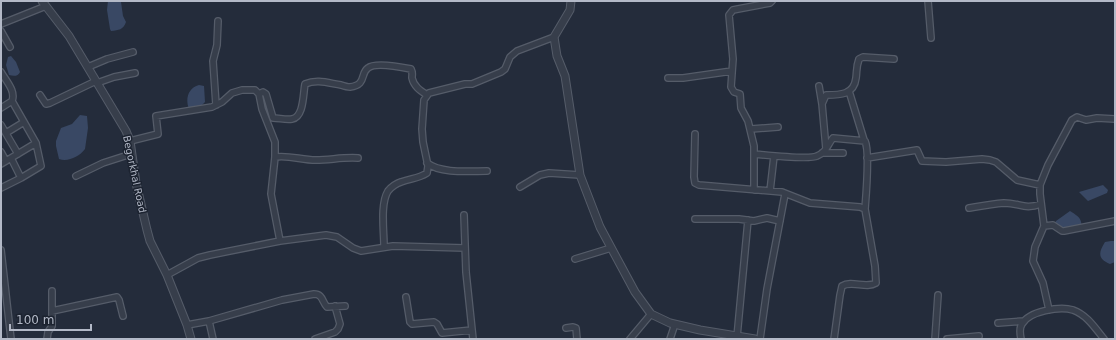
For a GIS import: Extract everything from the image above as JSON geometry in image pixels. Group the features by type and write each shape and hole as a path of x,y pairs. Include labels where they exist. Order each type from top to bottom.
{"street":[{"path":"384,246 384,201 389,189 399,182 411,178 420,178 427,173 428,166 422,129 424,100 427,95 435,91 464,84 472,84 501,72 505,69 510,57 517,51 554,37 570,10 571,1"},
{"path":"754,190 754,146 746,117 742,111 740,94 734,92 732,89 732,42 729,18 730,12 770,3 772,1"},
{"path":"928,1 931,38"},
{"path":"1,24 44,3"},
{"name":"Begorkhal Road","path":"44,3 69,36 130,140 131,154 150,241 167,275 187,325 190,339"},
{"path":"216,105 213,61 217,45 218,21"},
{"path":"1,31 10,47"},
{"path":"554,37 557,56 565,76 580,175 600,227 635,292 650,314 675,324 737,337 755,339"},
{"path":"88,67 107,59 133,52"},
{"path":"822,104 826,95 845,95 852,90 856,79 858,59 894,59"},
{"path":"259,94 263,92 266,94 272,118 294,118 298,116 301,108 305,84 317,81 350,87 357,85 363,80 368,67 374,65 411,69 413,72 412,79 417,87 427,95"},
{"path":"668,78 683,78 732,72"},
{"path":"40,95 46,104 50,104 97,82 135,73"},
{"path":"1,108 12,102 14,97 13,92 2,75"},
{"path":"819,86 822,104 824,151"},
{"path":"130,140 158,134 156,116 216,105 236,91 255,90 259,94 262,109 275,142 271,194 280,241"},
{"path":"834,339 842,286 849,284 872,285 876,283 875,266 865,209 867,144 864,140 849,92"},
{"path":"1,188 41,166 36,143 12,102"},
{"path":"1049,310 1043,283 1033,261 1035,247 1044,226 1040,185 1048,165 1072,120 1077,117 1086,120 1097,118 1115,119"},
{"path":"6,133 24,122"},
{"path":"1,125 18,154"},
{"path":"750,129 778,127"},
{"path":"695,134 695,183 706,186 770,191 785,194 810,203 860,207 865,209"},
{"path":"754,154 812,157 824,151 833,138 864,140"},
{"path":"6,161 36,143"},
{"path":"867,158 917,150 922,161 946,162 982,159 996,162 1017,180 1040,185"},
{"path":"824,151 843,153"},
{"path":"1,152 6,161 21,178"},
{"path":"76,176 131,154"},
{"path":"275,157 286,155 317,160 358,158"},
{"path":"770,191 774,156"},
{"path":"427,163 433,168 454,171 487,171"},
{"path":"520,187 540,176 549,173 580,175"},
{"path":"760,339 767,289 785,194"},
{"path":"969,208 1004,203 1030,207 1041,204"},
{"path":"464,214 467,294 473,339"},
{"path":"695,219 758,221 767,218 780,221"},
{"path":"737,337 748,220"},
{"path":"1044,226 1053,225 1064,231 1115,221"},
{"path":"167,275 198,258 280,241 332,236 358,250 384,246 465,248"},
{"path":"574,259 611,248"},
{"path":"1,250 11,339"},
{"path":"47,339 48,332 52,326 52,290"},
{"path":"187,325 282,300 314,294 320,296 327,307 345,306"},
{"path":"935,339 938,295"},
{"path":"406,297 410,322 412,324 434,322 437,324 442,333 472,330"},
{"path":"52,311 117,298 124,316"},
{"path":"315,339 335,332 338,329 340,324 335,306"},
{"path":"998,323 1024,320 1049,310 1065,308 1086,318 1104,339"},
{"path":"630,339 650,314"},
{"path":"209,320 213,339"},
{"path":"1021,339 1020,329 1024,320"},
{"path":"670,339 675,324"},
{"path":"566,328 576,328 577,339"},
{"path":"947,339 979,336"}],"water":[{"path":"108,1 121,2 123,16 126,22 124,27 111,31 107,10"},
{"path":"11,56 16,62 20,72 14,76 9,75 6,65 8,57"},
{"path":"195,86 204,86 205,102 198,109 189,109 187,101 188,94"},
{"path":"80,115 87,116 88,128 85,149 73,158 66,160 59,159 56,141 61,128 72,124"},
{"path":"1103,185 1108,190 1107,193 1088,201 1079,192"},
{"path":"1070,211 1077,215 1080,219 1081,227 1071,228 1060,233 1053,228 1056,221"},
{"path":"1115,241 1115,262 1110,264 1101,258 1100,252 1105,242"}]}
